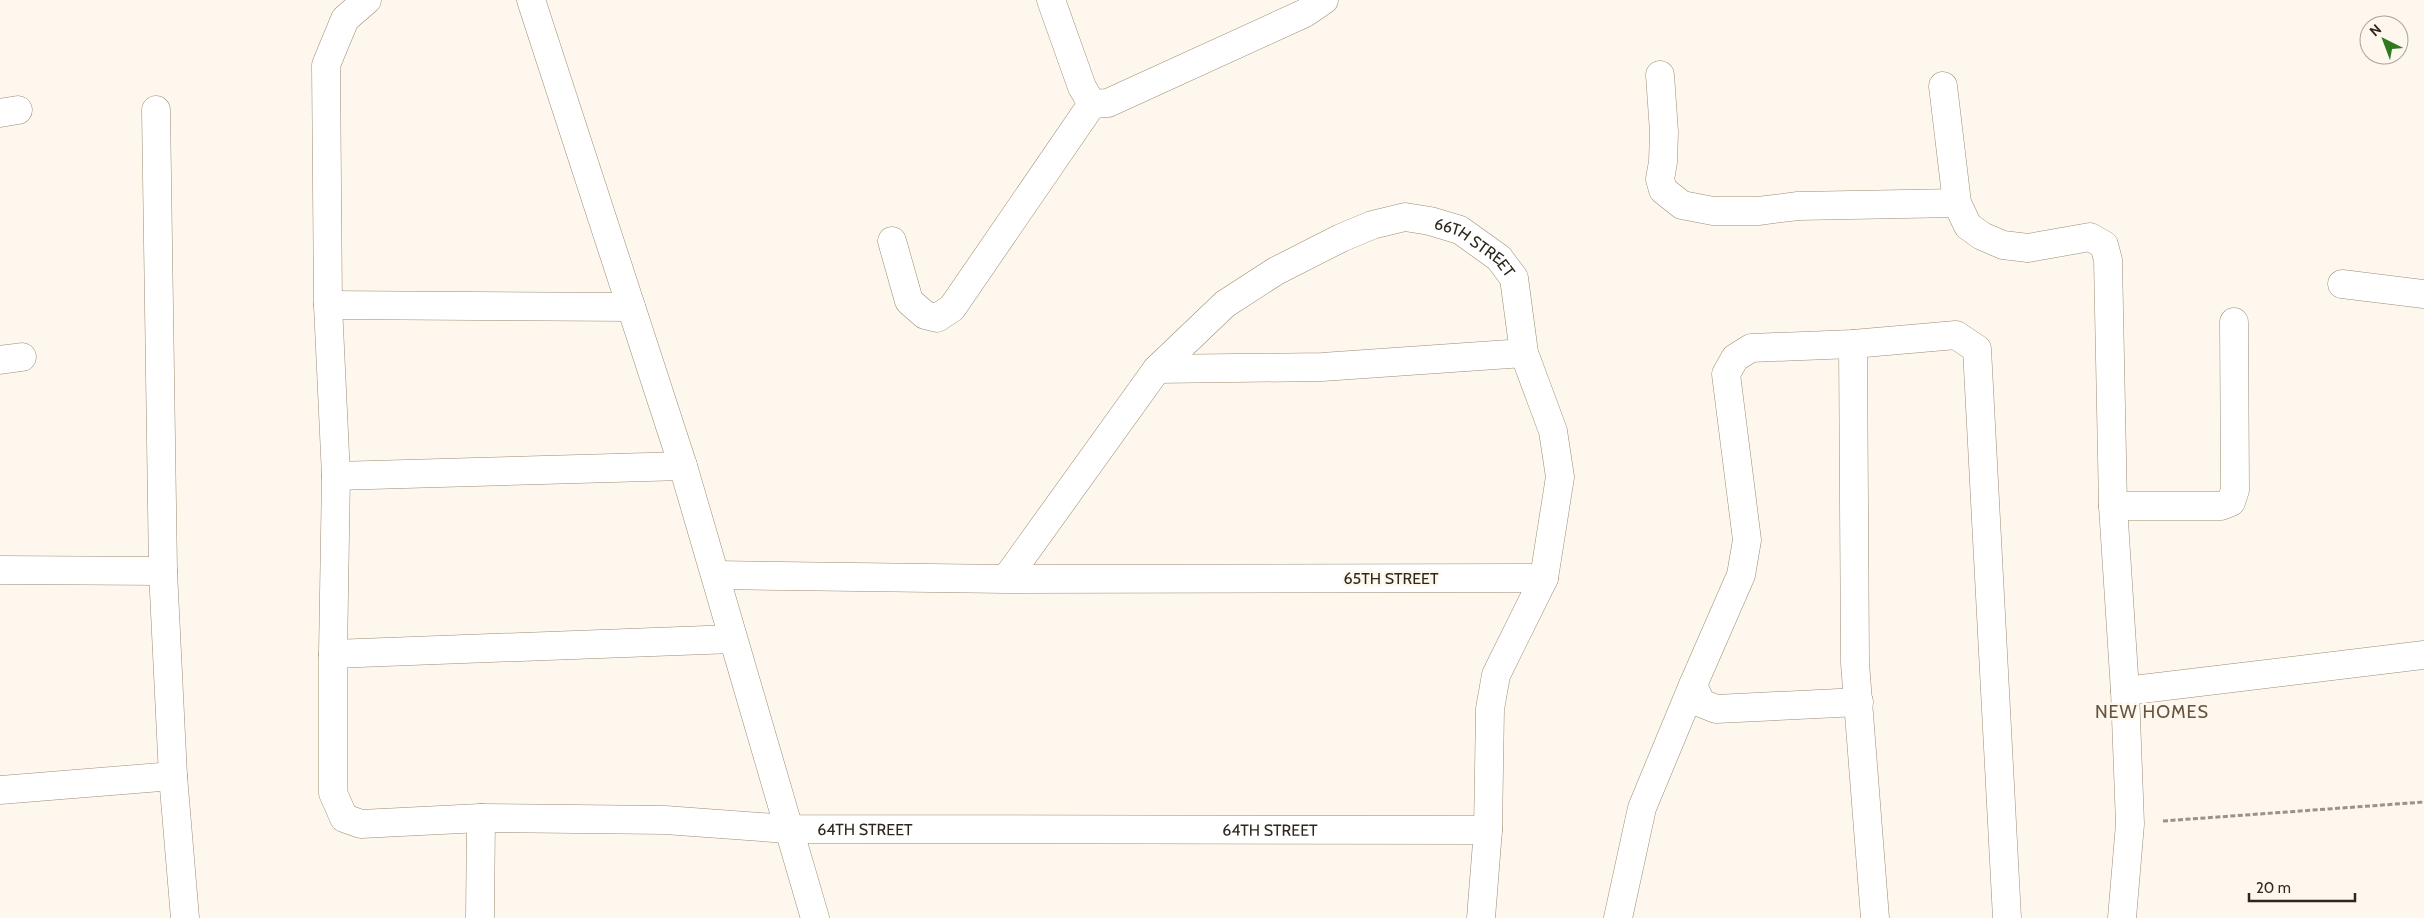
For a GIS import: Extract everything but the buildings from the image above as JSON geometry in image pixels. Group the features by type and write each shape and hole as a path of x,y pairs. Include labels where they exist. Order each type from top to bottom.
{"street":[{"name":"64TH STREET","path":"366,0 346,19 326,65 328,305 336,476 333,793 344,818 361,824 481,818 666,820 788,829 1488,830"},
{"path":"531,0 683,466 815,918"},
{"path":"1051,0 1082,87 1092,104"},
{"path":"1092,104 1108,103 1305,13 1324,0"},
{"path":"1660,75 1664,140 1660,179 1663,190 1682,205 1713,211 1758,211 1798,206 1957,203"},
{"path":"1943,86 1957,203 1968,226 1982,236 2003,245 2028,248 2090,237 2104,245 2108,260 2114,506 2125,691 2130,824 2122,918"},
{"path":"892,241 909,301 925,315 937,318 952,308 1092,104"},
{"path":"156,110 163,571 173,776 185,918"},
{"name":"66TH STREET","path":"1006,579 1157,369 1225,304 1276,271 1341,238 1372,225 1405,217 1430,221 1460,230 1499,258 1514,278 1524,353"},
{"path":"2342,284 2424,294"},
{"path":"328,305 631,307"},
{"path":"2114,506 2221,506 2231,502 2235,490 2234,322"},
{"path":"1618,918 1642,808 1741,575 1747,540 1726,374 1735,358 1751,348 1852,344 1956,335 1977,349 2006,918"},
{"path":"1852,344 1855,663 1875,918"},
{"path":"1157,369 1322,367 1524,353 1553,431 1560,477 1544,578 1496,675 1490,709 1488,830 1481,918"},
{"path":"336,476 683,466"},
{"path":"0,570 163,571"},
{"name":"65TH STREET","path":"716,576 1006,579 1544,578"},
{"path":"333,654 733,640"},
{"path":"2125,691 2424,655"},
{"path":"1693,685 1701,703 1716,709 1859,702"},
{"path":"0,790 173,776"},
{"path":"480,918 481,818"}],"path":[{"path":"2130,824 2424,802"}],"district":[{"name":"NEW HOMES","path":"2152,712"}]}
